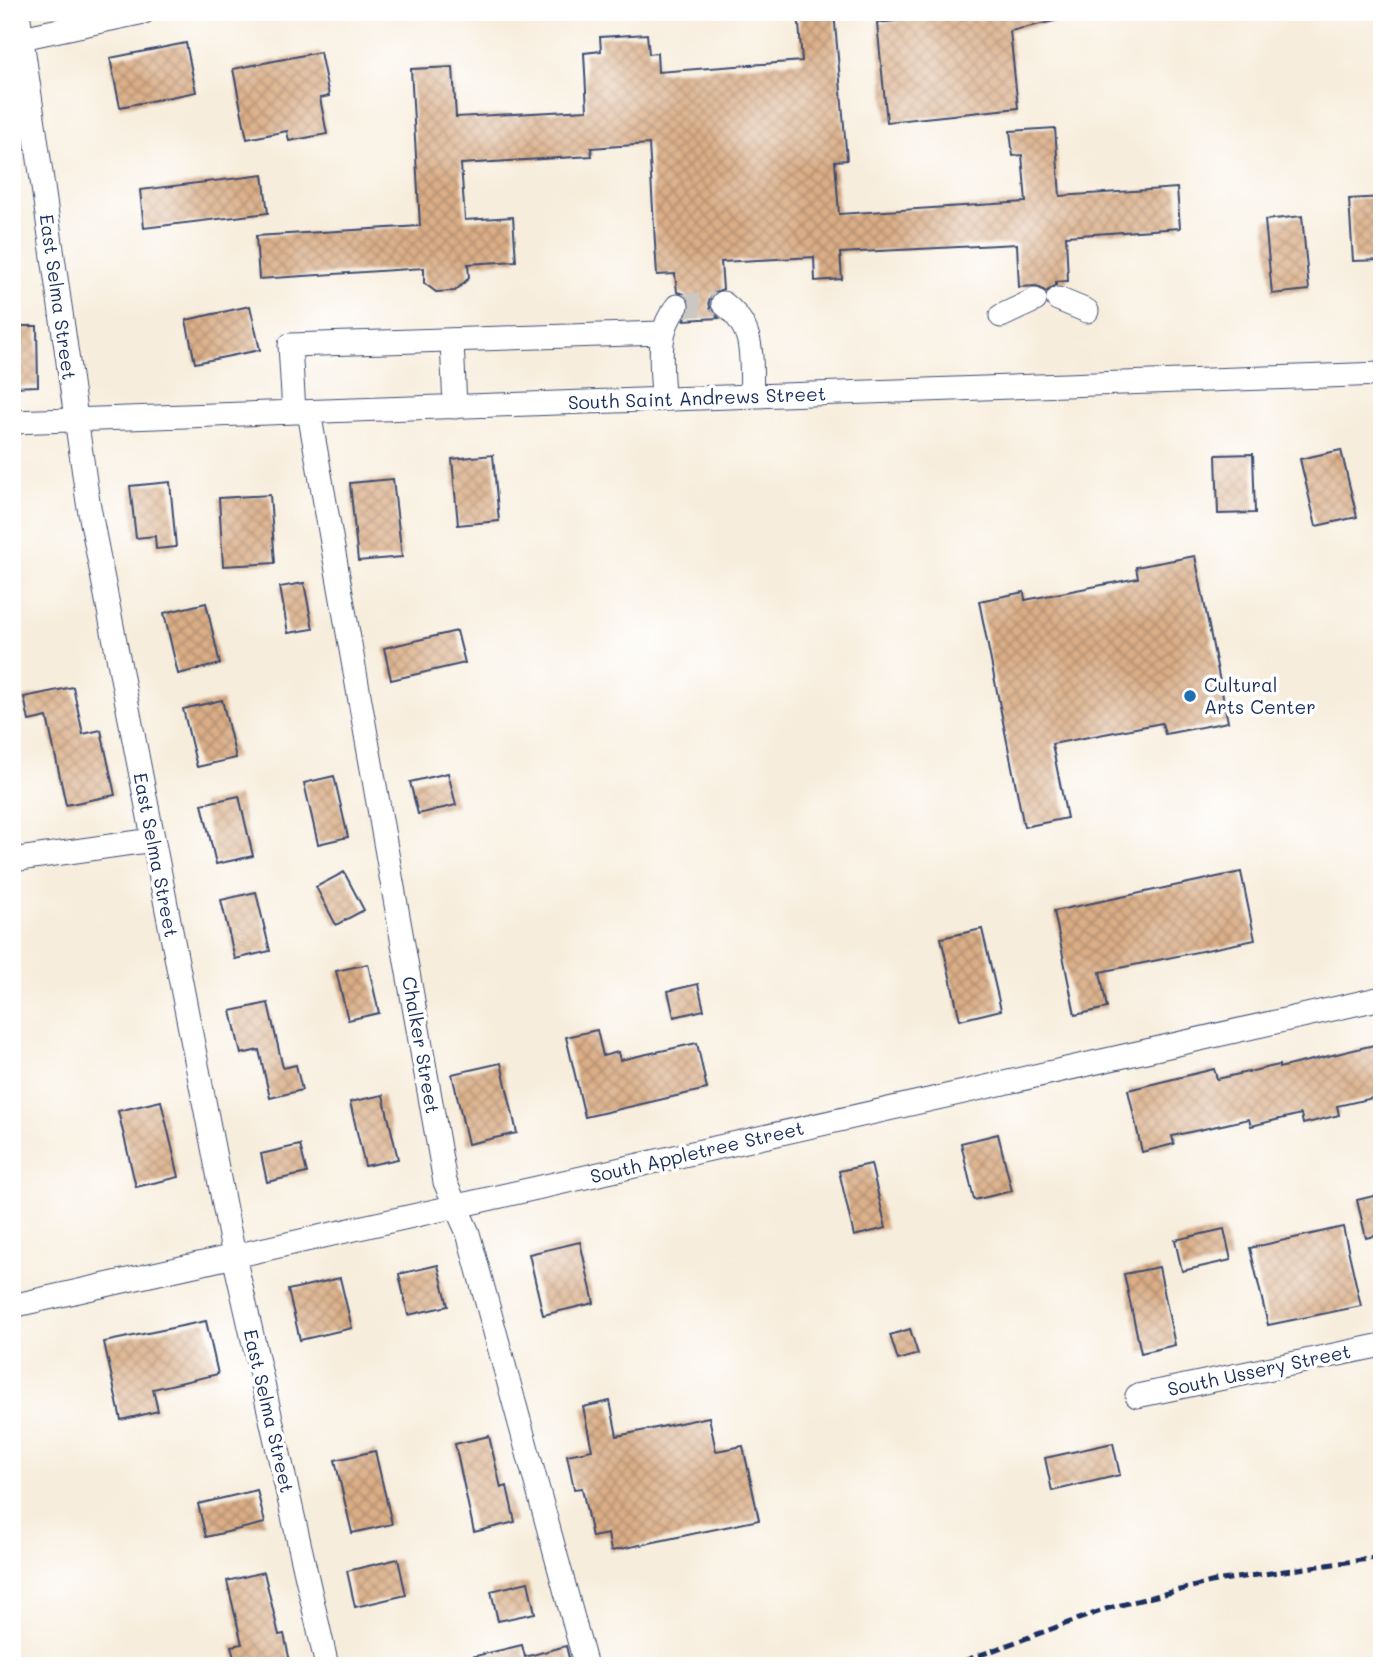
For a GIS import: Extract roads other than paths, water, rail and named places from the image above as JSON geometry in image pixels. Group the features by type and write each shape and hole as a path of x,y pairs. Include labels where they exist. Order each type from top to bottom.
{"street":[{"name":"East Selma Street","path":"19,12 17,39 88,502 234,1256 327,1666"},
{"path":"17,39 144,12"},
{"path":"1001,316 1047,299 1087,311"},
{"path":"723,303 740,316 748,334 752,396"},
{"path":"663,399 661,334 668,316 677,306"},
{"path":"456,407 453,341 661,334"},
{"name":"Chalker Street","path":"453,341 290,345 443,1168 468,1233 586,1666"},
{"name":"South Saint Andrews Street","path":"12,422 1382,374"},
{"path":"12,860 153,840"},
{"name":"South Appletree Street","path":"12,1306 1382,998"},
{"name":"South Ussery Street","path":"1137,1396 1382,1345"}],"tunnel":[{"path":"677,306 723,303"}],"railway":[{"path":"950,1666 1109,1608 1215,1581 1382,1557"}],"place":[{"name":"Cultural Arts Center","path":"1190,696"}]}
